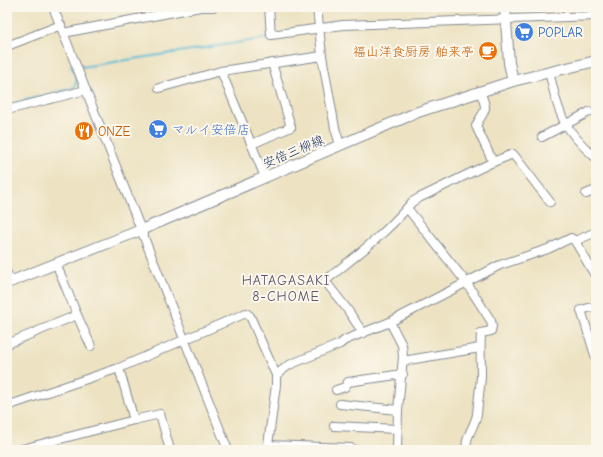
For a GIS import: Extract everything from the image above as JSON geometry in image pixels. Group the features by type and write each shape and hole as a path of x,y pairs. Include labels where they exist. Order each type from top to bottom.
{"street":[{"path":"53,7 228,450"},
{"path":"7,46 62,29 200,7 214,7"},
{"path":"269,7 271,35 344,25 596,16"},
{"path":"317,7 322,56 335,128 340,145"},
{"path":"505,7 509,63 513,81"},
{"path":"159,88 221,71 322,56"},
{"name":"安倍三柳線","path":"8,279 56,263 141,230 418,112 513,81 596,61"},
{"path":"252,144 291,127 272,63"},
{"path":"221,71 265,177"},
{"path":"549,72 561,115 566,124 583,146 595,154"},
{"path":"7,110 86,90"},
{"path":"480,91 486,106 485,112 476,126 493,162"},
{"path":"542,137 589,112"},
{"path":"363,333 325,281 396,221 412,202 512,154 550,202"},
{"path":"586,194 596,190"},
{"path":"407,208 466,282 491,321 491,331 481,333 481,377 476,416 474,424 468,434 467,450"},
{"path":"575,241 596,232"},
{"path":"276,374 289,365 390,322 500,265 548,249 571,238 575,241 595,274"},
{"path":"56,263 91,346"},
{"path":"596,306 581,310 596,358"},
{"path":"7,406 119,368 185,341 246,313 250,316 276,374 275,396 266,448 351,448 355,450"},
{"path":"7,344 77,315"},
{"path":"390,322 402,345 403,374 398,410 398,450"},
{"path":"403,361 480,348"},
{"path":"119,368 134,420"},
{"path":"336,390 345,387 348,382 403,374"},
{"path":"340,404 398,410"},
{"path":"18,450 160,414 170,450"},
{"path":"334,426 398,429"}],"waterway":[{"path":"82,67 268,38"},
{"path":"7,105 74,88 77,80 71,65"}],"place":[{"name":"POPLAR","path":"524,32"},
{"name":"福山洋食厨房 舶来亭","path":"488,51"},
{"name":"マルイ安倍店","path":"158,129"},
{"name":"ONZE","path":"84,131"}],"district":[{"name":"HATAGASAKI 8-CHOME","path":"286,288"}]}
